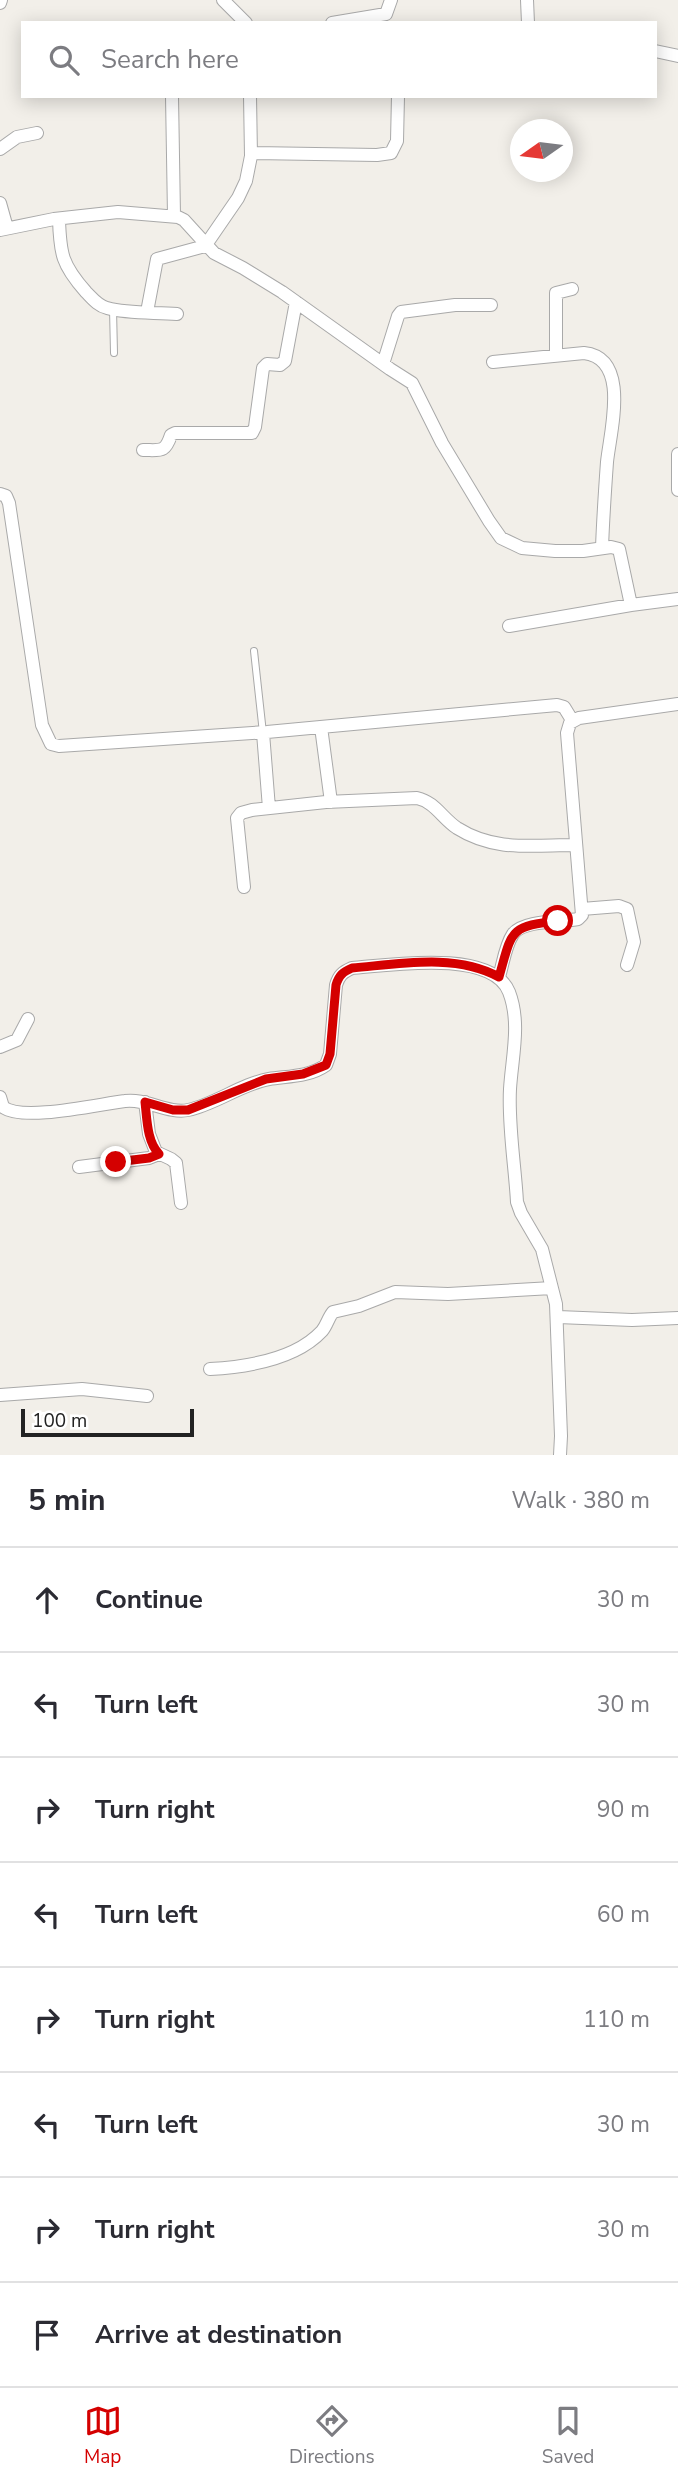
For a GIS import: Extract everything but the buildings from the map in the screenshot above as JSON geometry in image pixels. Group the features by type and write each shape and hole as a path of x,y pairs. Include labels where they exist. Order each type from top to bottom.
{"street":[{"path":"223,0 244,21"},
{"path":"527,0 528,21"},
{"path":"344,21 390,11"},
{"path":"657,51 678,56"},
{"path":"172,98 174,216"},
{"path":"147,312 157,259 205,246 238,198 249,171 250,98"},
{"path":"251,153 391,153 396,148 397,141 398,98"},
{"path":"0,149 18,137 37,133"},
{"path":"0,203 4,229 118,212 174,216 184,220 205,246 220,257 243,268 296,302 412,383 442,443 501,538 522,548 539,550 571,552 615,547 621,550 631,605"},
{"path":"59,219 60,248 67,268 96,301 113,309 177,314"},
{"path":"556,355 556,293 572,289"},
{"path":"143,450 164,449 169,445 171,435 175,433 252,433 263,368 267,364 280,365 285,361 296,302"},
{"path":"383,364 401,312 455,305 491,305"},
{"path":"493,362 584,353 596,355 606,366 612,381 615,406 608,458 602,548"},
{"path":"678,454 678,490"},
{"path":"0,494 6,496 9,503 42,725 51,744 98,744 263,733 557,705 564,707 572,720"},
{"path":"509,626 678,599"},
{"path":"572,720 678,704"},
{"path":"499,977 515,931 527,925 578,919 582,915 567,733 572,720"},
{"path":"321,727 331,802"},
{"path":"263,733 269,808"},
{"path":"244,887 237,818 245,811 331,802 417,798 429,802 454,826 491,844 576,845"},
{"path":"582,909 618,906 627,909 634,942 627,965"},
{"path":"2,1108 11,1111 50,1112 123,1101 188,1110 266,1079 303,1074 326,1065 330,1054 338,977 352,968 445,964 474,967 499,977 510,994 514,1015 510,1090 517,1202 520,1213 542,1250 558,1317 560,1455"},
{"path":"0,1047 17,1040 28,1019"},
{"path":"145,1102 153,1147 159,1154 176,1163 181,1203"},
{"path":"79,1167 149,1158 159,1154"},
{"path":"210,1369 258,1364 303,1346 323,1330 333,1312 359,1306 395,1292 448,1294 552,1288"},
{"path":"558,1317 632,1321 678,1318"},
{"path":"0,1395 82,1389 147,1396"}],"lane":[{"path":"113,309 114,353"},
{"path":"254,651 263,733"}],"route":[{"path":"116,1162 149,1158 159,1154 153,1147 149,1134 145,1102 184,1111 266,1079 312,1072 326,1065 330,1054 336,985 338,977 344,971 352,968 434,963 474,967 499,977 515,931 527,925 558,921"}]}
